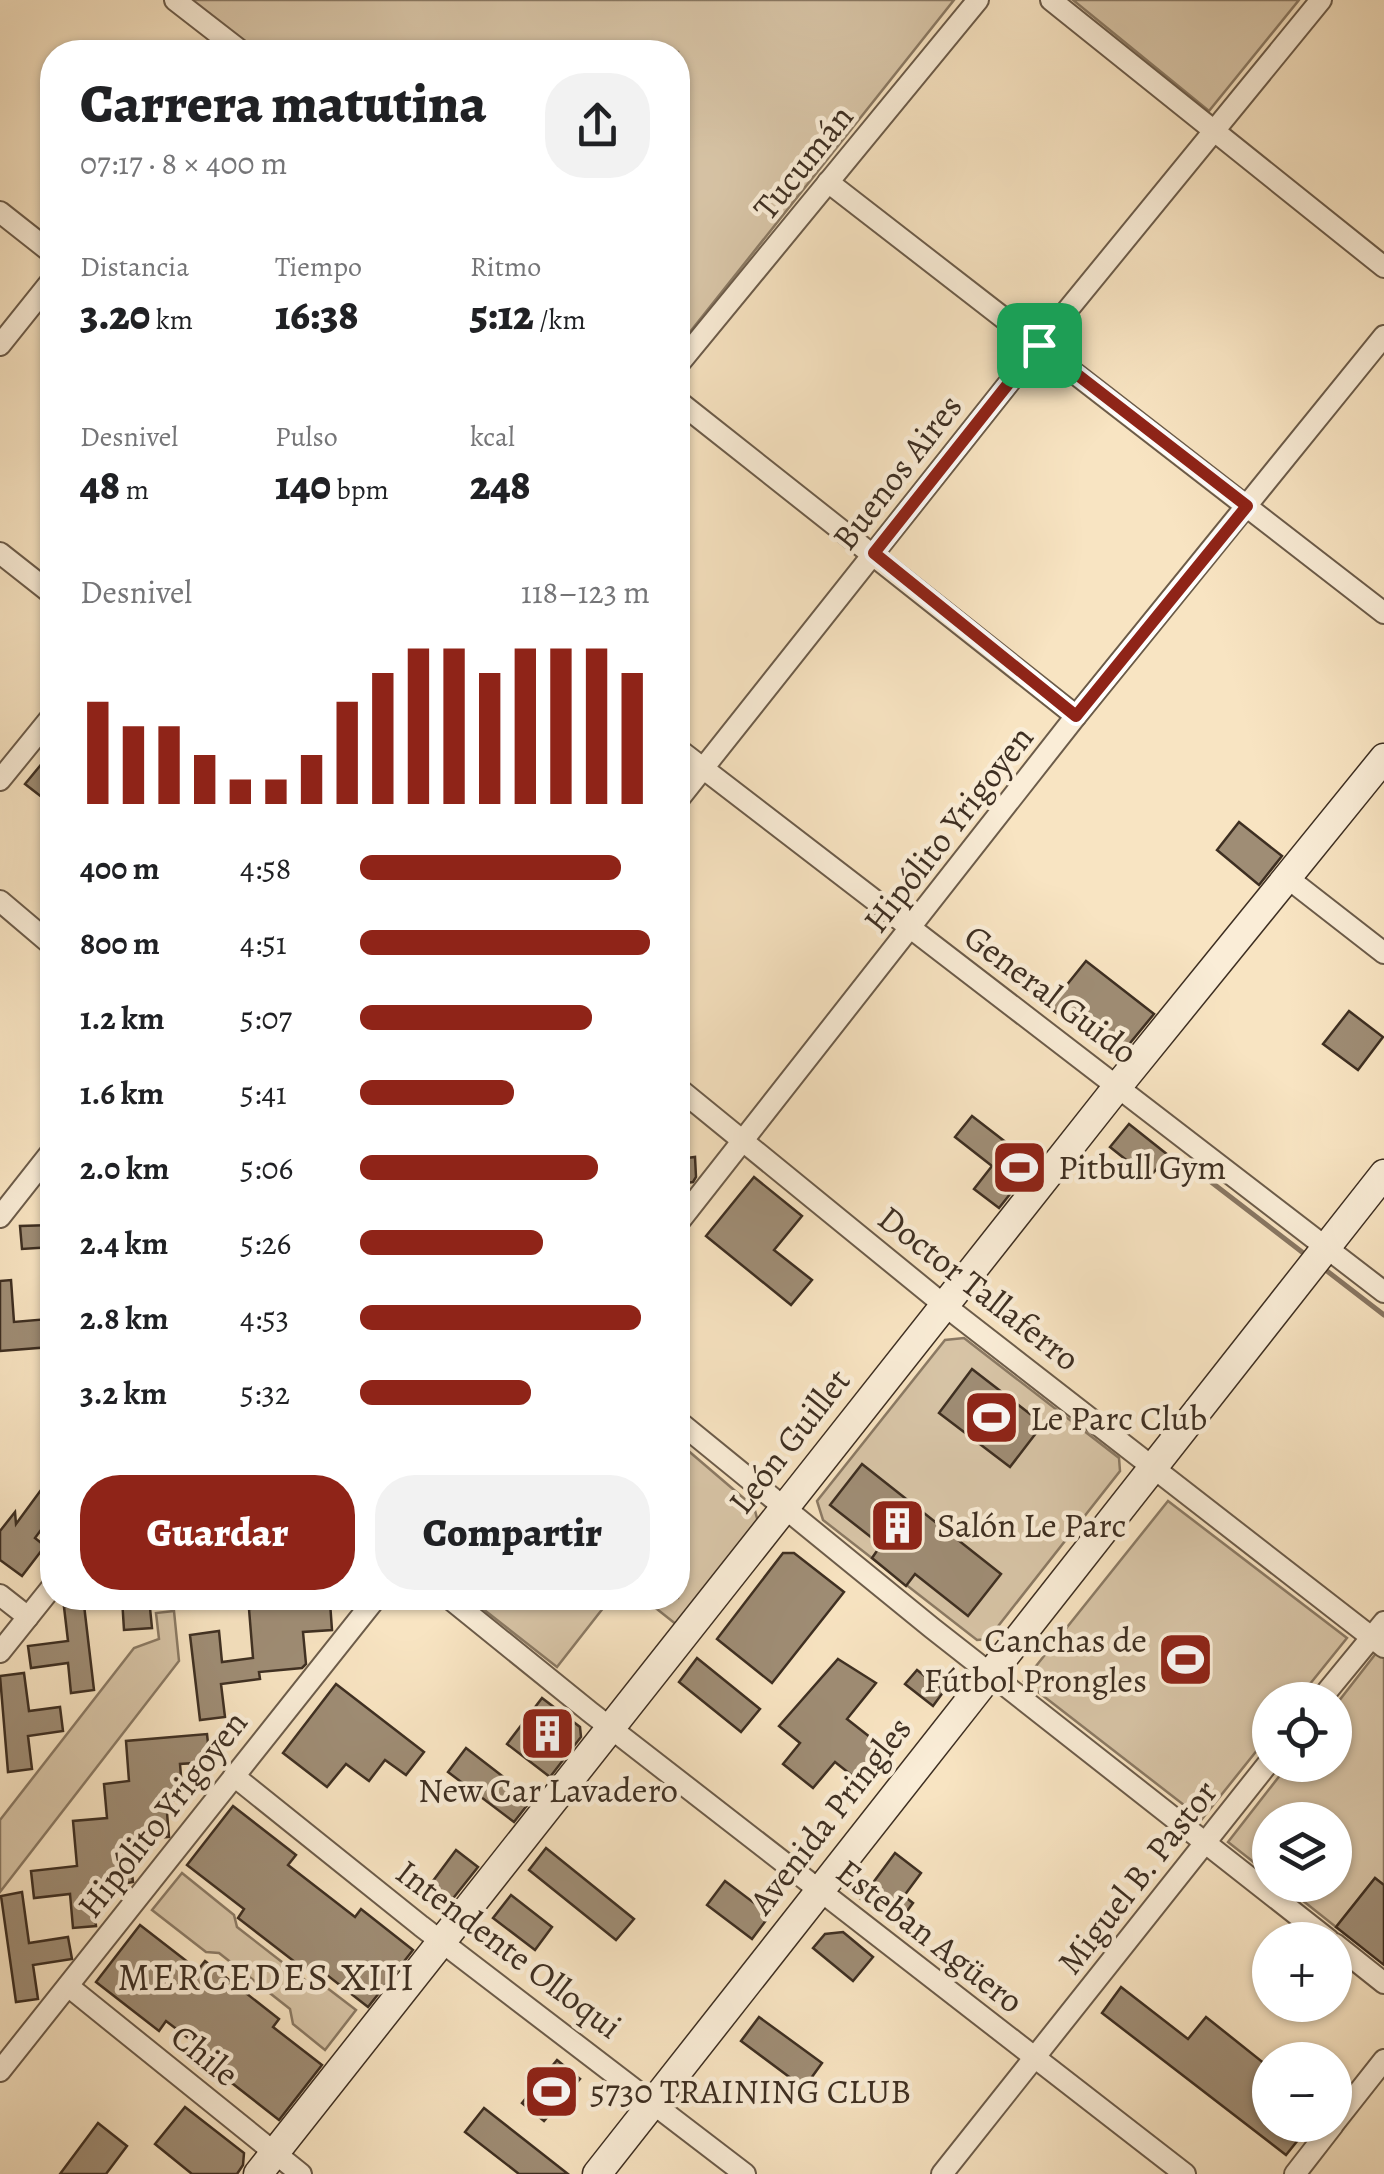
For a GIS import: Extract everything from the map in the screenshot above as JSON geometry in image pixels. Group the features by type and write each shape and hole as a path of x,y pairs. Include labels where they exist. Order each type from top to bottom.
{"street":[{"path":"175,0 224,40"},
{"name":"Tucumán","path":"690,350 978,0"},
{"path":"1051,0 1384,267"},
{"name":"Buenos Aires","path":"690,784 1039,345 1321,0"},
{"path":"828,182 1384,613"},
{"path":"0,212 40,244"},
{"path":"0,344 40,295"},
{"name":"Hipólito Yrigoyen","path":"690,1208 912,930 1076,716 1384,336"},
{"path":"690,410 1076,716"},
{"path":"0,554 40,585"},
{"path":"0,780 40,731"},
{"name":"León Guillet","path":"266,2163 1118,1086 1384,758"},
{"name":"General Guido","path":"690,759 1384,1292"},
{"path":"1288,879 1384,954"},
{"path":"0,902 40,935"},
{"name":"Doctor Tallaferro","path":"690,1097 944,1305 1380,1635"},
{"path":"0,1217 40,1166"},
{"name":"Avenida Pringles","path":"597,2174 1384,1174"},
{"path":"690,1431 990,1674 1306,1922"},
{"path":"0,1594 28,1617"},
{"path":"0,1652 40,1602"},
{"name":"Hipólito Yrigoyen","path":"0,2071 366,1610"},
{"name":"Esteban Agüero","path":"464,1610 1185,2174"},
{"path":"1337,1682 1380,1635"},
{"name":"Intendente Olloqui","path":"234,1776 744,2174"},
{"name":"Miguel B. Pastor","path":"942,2174 1253,1782"},
{"path":"1352,1958 1384,1983"},
{"name":"Chile","path":"68,1986 266,2163 302,2174"},
{"path":"1352,2101 1384,2060"},
{"path":"1294,2174 1320,2142"}],"shaded area":[{"path":"175,0 954,0 690,332 690,40 226,40"},
{"path":"1073,0 1299,0 1209,111"},
{"path":"964,1338 1119,1458 1120,1471 988,1639 977,1640 823,1520 817,1501 945,1340"},
{"path":"690,1452 754,1507 758,1522 690,1608"},
{"name":"Canchas de Fútbol Prongles","path":"1168,1501 1347,1638 1312,1682 1252,1682 1252,1756 1202,1819 1024,1681"},
{"path":"484,1610 602,1610 557,1667"},
{"path":"658,1610 689,1610 677,1625"},
{"path":"174,1611 179,1661 0,1892 0,1820 134,1648 159,1639 156,1613"},
{"path":"1377,1652 1384,1658 1384,1885 1375,1878 1340,1922 1330,1922 1304,1902 1352,1902 1352,1802 1259,1802 1275,1782 1352,1782 1352,1684"},
{"path":"1252,1811 1252,1861 1228,1842"},
{"path":"182,1873 234,1915 237,1927 309,1983 322,1984 356,2010 325,2050 293,2024 290,2009 219,1953 206,1952 152,1910"}],"building":[{"path":"40,766 40,796 25,784"},
{"path":"1239,822 1282,856 1259,885 1217,850"},
{"path":"1086,961 1154,1014 1121,1054 1110,1055 1049,1007"},
{"path":"1349,1011 1383,1037 1358,1070 1323,1044"},
{"path":"972,1116 1034,1164 999,1208 974,1189 992,1166 955,1137"},
{"path":"1129,1124 1168,1155 1149,1178 1110,1147"},
{"path":"695,1157 696,1177 690,1182 690,1158"},
{"path":"754,1177 802,1216 774,1250 812,1280 791,1305 706,1236"},
{"path":"40,1225 40,1248 22,1249 20,1226"},
{"path":"11,1280 14,1322 40,1320 40,1348 0,1351 0,1281"},
{"name":"Le Parc Club","path":"972,1369 1043,1424 1010,1467 939,1413"},
{"name":"Salón Le Parc","path":"862,1464 1001,1574 968,1616 915,1574 906,1586 872,1558 881,1545 830,1505"},
{"path":"40,1491 40,1531 35,1538 40,1542 40,1553 22,1576 0,1560 0,1531 15,1512 16,1524"},
{"path":"783,1553 794,1553 844,1592 772,1683 717,1639"},
{"path":"64,1610 85,1610 94,1690 71,1693 68,1663 31,1668 28,1646 68,1641"},
{"path":"123,1610 150,1610 152,1628 124,1630"},
{"path":"249,1610 331,1610 332,1630 303,1632 306,1664 302,1668 259,1672 260,1679 221,1684 225,1717 200,1720 190,1635 219,1631 222,1662 253,1658"},
{"path":"697,1658 760,1709 741,1732 679,1682"},
{"path":"838,1659 876,1683 847,1719 894,1756 869,1789 835,1762 813,1788 783,1764 800,1743 779,1726"},
{"path":"917,1670 944,1691 933,1706 905,1684"},
{"path":"24,1673 29,1711 60,1707 63,1731 28,1736 32,1769 8,1772 0,1676"},
{"path":"336,1684 424,1752 406,1775 385,1760 369,1781 346,1764 327,1787 283,1753"},
{"name":"New Car Lavadero","path":"542,1698 580,1727 581,1737 550,1777 507,1744"},
{"path":"207,1734 210,1762 180,1764 183,1800 166,1801 169,1837 128,1841 133,1882 92,1889 96,1926 73,1928 70,1894 34,1898 31,1871 77,1866 73,1821 107,1818 104,1784 129,1781 126,1741"},
{"path":"466,1748 532,1799 514,1822 448,1772"},
{"path":"233,1806 296,1855 288,1865 355,1917 361,1909 413,1950 368,2007 318,1968 313,1976 238,1918 244,1909 187,1865"},
{"path":"546,1848 634,1919 616,1940 529,1870"},
{"path":"456,1850 478,1867 447,1906 437,1909 421,1897"},
{"path":"895,1853 921,1873 904,1896 913,1903 904,1915 892,1907 885,1917 861,1899"},
{"path":"1375,1878 1384,1885 1384,1965 1352,1940 1352,1922 1340,1922"},
{"path":"725,1881 770,1915 752,1939 707,1905"},
{"path":"22,1892 29,1943 68,1937 72,1959 33,1965 38,1999 16,2002 1,1896"},
{"path":"511,1895 552,1927 535,1950 493,1918"},
{"path":"140,1925 198,1970 205,1961 279,2019 273,2027 322,2065 279,2120 228,2080 234,2073 166,2021 159,2031 96,1982"},
{"path":"843,1932 873,1957 853,1981 813,1948 825,1934"},
{"path":"1121,1987 1188,2039 1206,2017 1252,2054 1252,2129 1102,2013"},
{"path":"759,2017 822,2063 804,2088 741,2041"},
{"name":"5730 TRAINING CLUB","path":"557,2060 580,2079 544,2121 522,2103"},
{"path":"185,2107 244,2153 237,2174 192,2174 155,2144"},
{"path":"484,2108 568,2174 519,2174 465,2132"},
{"path":"98,2123 127,2146 106,2174 60,2174"},
{"path":"1269,2142 1296,2142 1286,2155"}],"waterway":[{"path":"1189,1165 1302,1252"},
{"path":"1327,1271 1384,1315"}],"place":[{"name":"Pitbull Gym","path":"1019,1167"},
{"name":"Le Parc Club","path":"991,1418"},
{"name":"Salón Le Parc","path":"898,1525"},
{"name":"Canchas de Fútbol Prongles","path":"1186,1660"},
{"name":"New Car Lavadero","path":"548,1734"},
{"name":"5730 TRAINING CLUB","path":"551,2091"}],"district":[{"name":"MERCEDES XIII","path":"267,1977"}],"route":[{"path":"1039,345 1247,506 1076,716 874,553 1039,345"}]}
